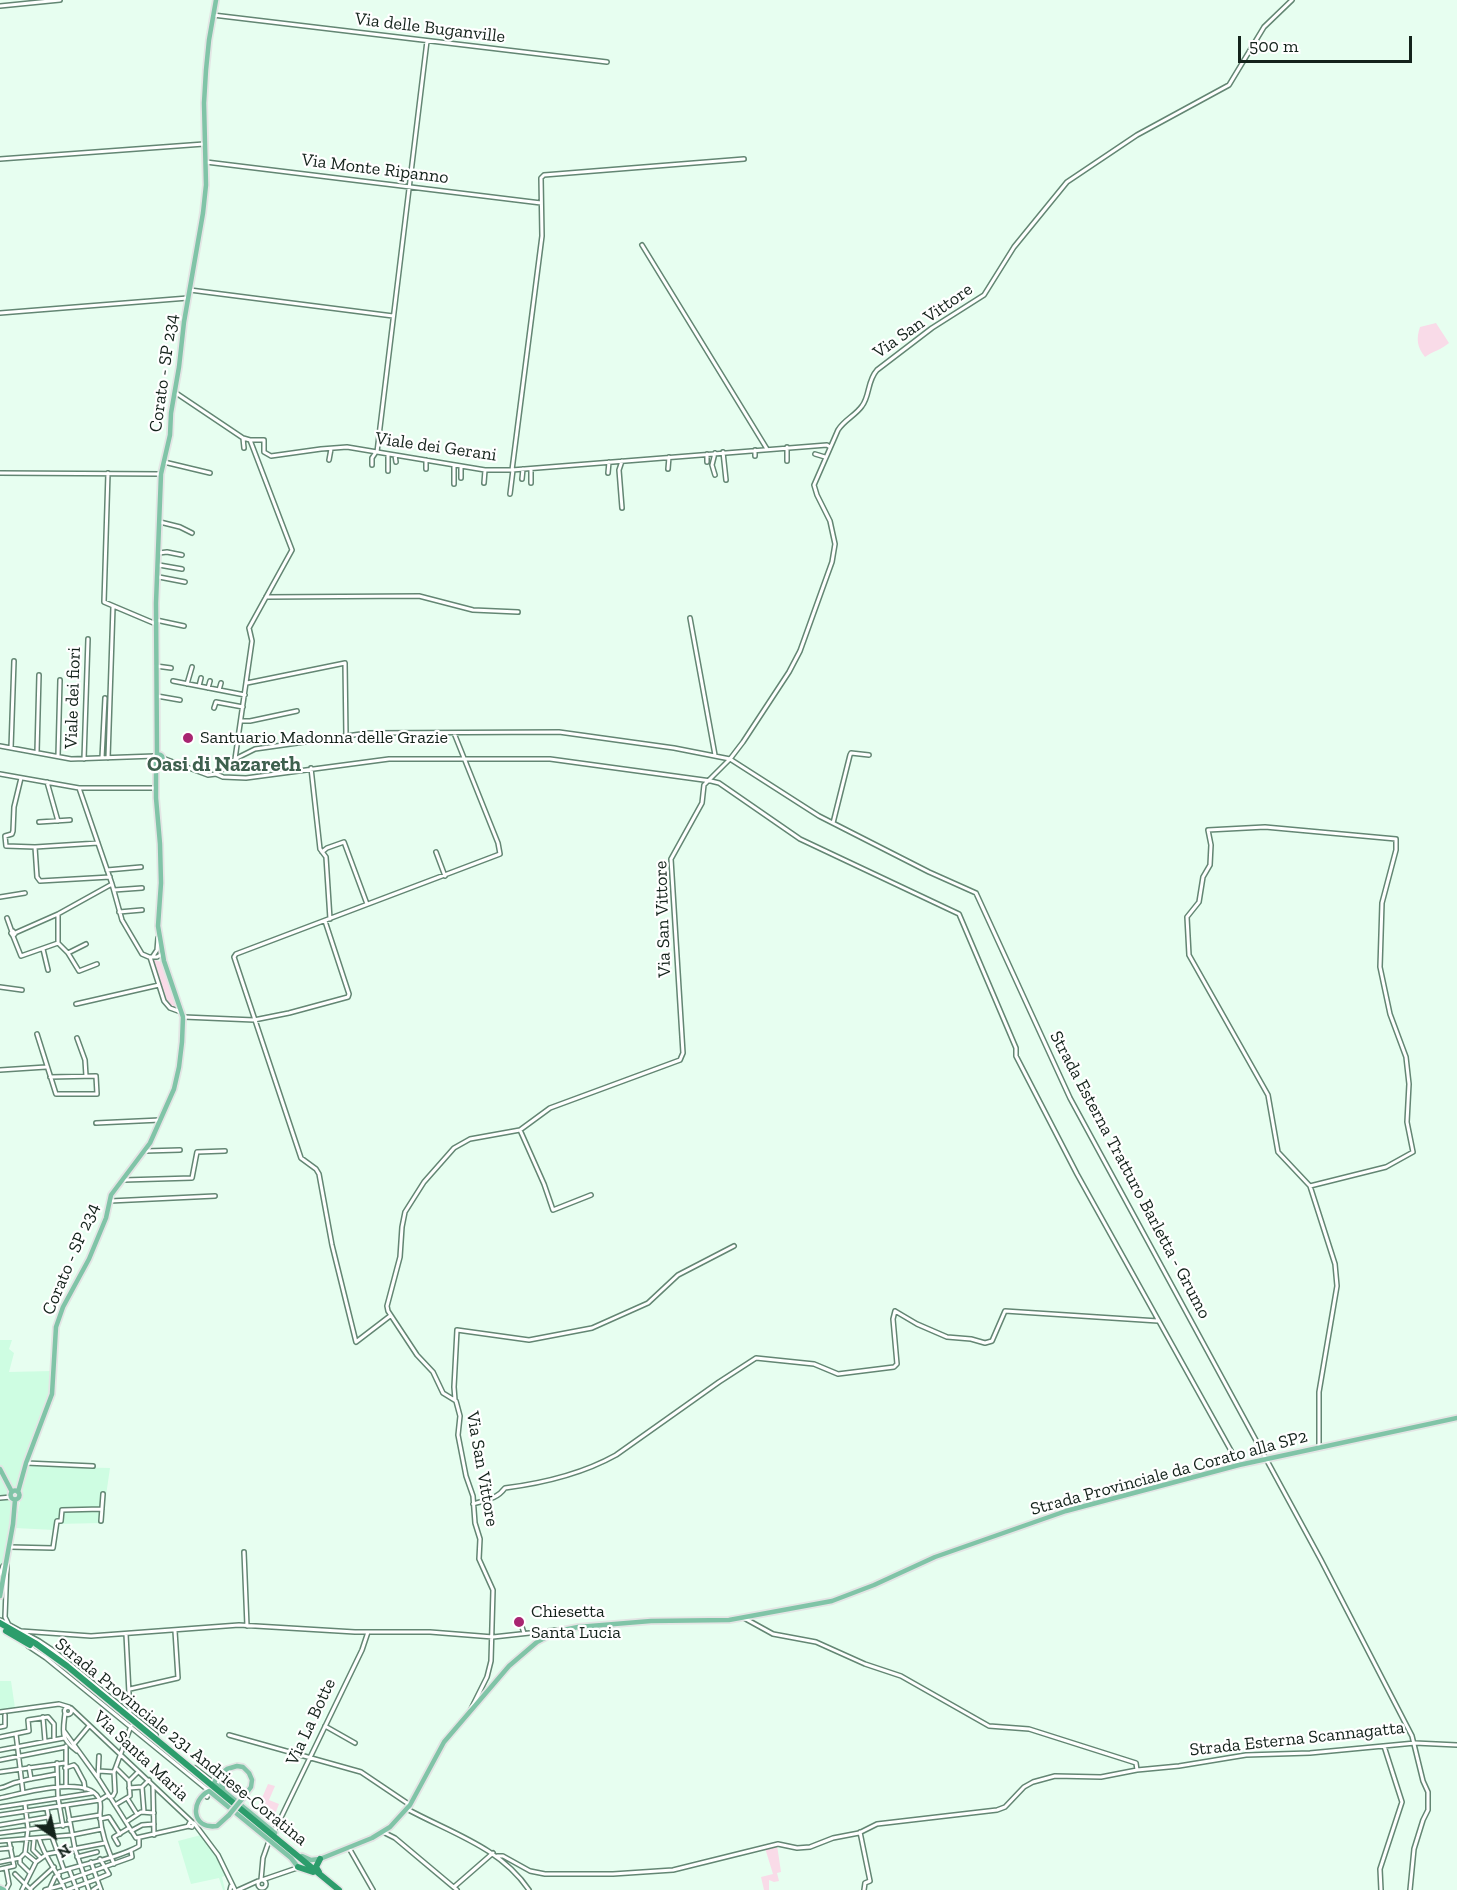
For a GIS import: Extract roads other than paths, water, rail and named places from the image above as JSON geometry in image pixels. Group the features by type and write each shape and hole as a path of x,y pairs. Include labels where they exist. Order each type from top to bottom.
{"highway":[{"name":"Strada Provinciale 231 Andriese-Coratina","path":"0,1624 54,1660 315,1869 337,1890"},
{"name":"Strada Provinciale 231 Andriese-Coratina","path":"0,1624 35,1643 67,1665 337,1890"},
{"path":"315,1869 320,1859"},
{"path":"311,1860 321,1875"},
{"path":"294,1863 315,1869"}],"main road":[{"name":"Corato - SP 234","path":"0,1596 14,1495 52,1394 56,1327 63,1306 89,1259 106,1218 111,1195 145,1151 174,1089 179,1067 182,1015 162,954 159,935 160,844 156,788 158,758 156,622 161,474 170,435 174,392 203,213 206,162 204,103 206,70 216,0"},
{"name":"Strada Provinciale da Corato alla SP2","path":"311,1860 349,1848 390,1827 409,1807 444,1742 471,1710 523,1652 558,1631 651,1621 729,1620 846,1597 935,1557 1036,1520 1239,1465 1455,1419"},
{"path":"0,1469 14,1495"},
{"path":"294,1863 269,1841 218,1798 206,1795 198,1803 196,1815 204,1826 218,1826 229,1815 242,1799 252,1784 249,1773 243,1767 237,1766 224,1772 214,1783 224,1791 268,1828 306,1859 311,1860"},
{"path":"219,1779 224,1791"},
{"path":"0,1888 5,1890"}],"street":[{"path":"0,6 60,0"},
{"name":"Via San Vittore","path":"471,1710 487,1677 493,1637 493,1590 480,1565 480,1539 458,1435 460,1416 456,1401 443,1393 433,1372 417,1355 390,1315 387,1306 400,1257 405,1212 414,1197 454,1148 463,1142 520,1130 550,1108 677,1062 683,1056 671,859 702,803 704,785 707,780 730,759 789,672 800,651 832,562 835,544 833,532 814,485 842,424 864,405 871,376 876,370 932,328 984,295 1014,247 1067,182 1137,135 1229,85 1264,27 1292,0"},
{"name":"Via delle Buganville","path":"213,15 607,62"},
{"path":"372,465 372,458 376,452 427,40"},
{"path":"0,159 206,144"},
{"path":"510,495 542,236 541,178 544,175 744,159"},
{"name":"Via Monte Ripanno","path":"206,162 541,203"},
{"path":"642,245 767,448"},
{"path":"190,290 393,316"},
{"path":"0,313 188,298"},
{"name":"Viale dei Gerani","path":"174,392 243,438 264,440 264,452 271,456 359,447 376,452 485,470 513,470 767,448 827,445 830,447"},
{"path":"243,438 244,448"},
{"path":"235,760 252,641 249,628 292,550 250,440"},
{"path":"787,447 787,461"},
{"path":"329,460 331,449"},
{"path":"755,450 755,456"},
{"path":"715,453 712,465 715,475"},
{"path":"723,453 726,480"},
{"path":"388,454 388,471"},
{"path":"707,454 707,462"},
{"path":"815,454 825,457"},
{"path":"395,455 396,462"},
{"path":"668,469 669,457"},
{"path":"426,460 426,469"},
{"path":"622,461 619,470 622,507"},
{"path":"164,462 210,472"},
{"path":"608,472 609,462"},
{"path":"454,465 454,484"},
{"path":"461,466 461,478"},
{"path":"522,479 523,469"},
{"path":"531,469 531,483"},
{"path":"484,483 485,470"},
{"path":"0,473 161,474"},
{"path":"108,473 104,602 156,622 184,626"},
{"path":"160,522 192,533"},
{"path":"159,553 182,555"},
{"path":"159,565 182,568"},
{"path":"159,577 185,582"},
{"path":"266,597 419,596 473,610 518,612"},
{"path":"108,758 113,606"},
{"path":"690,618 715,755"},
{"name":"Viale dei fiori","path":"84,759 88,639"},
{"path":"11,748 14,661"},
{"path":"247,683 345,663 346,736"},
{"path":"156,666 171,668"},
{"path":"187,684 192,667"},
{"path":"37,752 39,675"},
{"path":"199,686 201,678"},
{"path":"57,756 60,680"},
{"path":"173,681 245,695"},
{"path":"208,688 210,681"},
{"path":"219,690 221,683"},
{"path":"156,696 180,700"},
{"path":"102,758 105,698"},
{"path":"214,708 216,702 243,707"},
{"path":"242,721 297,711"},
{"name":"Strada Esterna Tratturo Barletta - Grumo","path":"216,774 255,749 368,733 559,732 664,746 730,759 819,816 929,872 976,893 1061,1081 1267,1460"},
{"path":"390,1315 356,1342 332,1245 319,1174 301,1158 234,960 236,954 498,855 501,851 454,733"},
{"path":"0,746 84,759 158,758 208,775 216,774 223,777 246,778 389,759 550,759 707,780 719,783 800,839 959,914 1016,1048 1016,1056 1077,1174 1239,1465"},
{"path":"833,823 851,753 869,755"},
{"path":"159,935 157,950 152,957 159,985 166,1005 182,1015 254,1020 289,1013 349,995 328,920 326,857 320,849 311,768"},
{"path":"0,774 79,788 156,788"},
{"path":"21,778 14,807 14,831 12,834 2,835 6,846 35,848 98,843"},
{"path":"47,782 58,821"},
{"path":"79,788 110,877 122,920 142,954 162,962 168,973"},
{"path":"39,822 70,820"},
{"path":"1310,1186 1386,1167 1413,1152 1407,1122 1409,1084 1406,1057 1390,1014 1380,967 1382,903 1396,850 1396,838 1265,827 1208,830 1211,845 1210,865 1203,877 1199,902 1187,917 1189,955 1268,1095 1278,1152 1310,1186 1335,1264 1337,1286 1319,1392 1319,1448"},
{"path":"322,852 344,842 368,905"},
{"path":"35,848 37,878 40,881 110,877"},
{"path":"436,852 445,876"},
{"path":"107,870 141,867"},
{"path":"14,933 58,914 112,884"},
{"path":"114,891 142,888"},
{"path":"0,897 25,893"},
{"path":"119,912 142,910"},
{"path":"58,914 58,943 68,952 79,971 97,964"},
{"path":"7,918 21,956 58,943"},
{"path":"68,952 86,944"},
{"path":"43,949 48,970"},
{"path":"152,957 162,954"},
{"path":"76,1004 159,985"},
{"path":"0,987 22,990"},
{"path":"37,1034 46,1066 56,1094 97,1094 96,1076 50,1077"},
{"path":"76,1038 85,1060 86,1076"},
{"path":"0,1070 46,1066"},
{"path":"96,1123 160,1120"},
{"path":"520,1130 553,1210 591,1195"},
{"path":"145,1151 180,1150"},
{"path":"122,1180 192,1178 198,1152 225,1151"},
{"path":"110,1200 215,1196"},
{"path":"456,1401 454,1387 457,1330 530,1340 592,1328 648,1302 678,1275 734,1246"},
{"path":"473,1504 502,1494 505,1488 532,1485 578,1473 616,1455 756,1358 814,1364 838,1374 894,1367 897,1364 893,1319 895,1311 947,1337 985,1343 992,1341 1005,1311 1159,1321"},
{"name":"Strada Esterna Scannagatta","path":"229,1736 361,1772 409,1807 495,1855 503,1856 530,1871 545,1874 612,1874 673,1870 778,1844 797,1848 810,1847 860,1832 877,1824 997,1810 1005,1807 1024,1787 1046,1778 1067,1775 1101,1777 1246,1755 1310,1753 1413,1743 1412,1736 1267,1460"},
{"path":"26,1463 93,1466"},
{"path":"101,1521 104,1494"},
{"path":"0,1498 14,1495"},
{"path":"8,1547 53,1548 57,1521 61,1521 62,1510 102,1509"},
{"path":"244,1552 247,1626"},
{"path":"0,1574 6,1559"},
{"path":"6,1559 8,1567 5,1617 8,1623 54,1651 214,1783"},
{"path":"0,1624 5,1617"},
{"path":"744,1618 773,1634 816,1642 865,1664 900,1676 989,1726 1029,1729 1136,1762 1137,1770"},
{"path":"0,1624 8,1623"},
{"path":"0,1624 131,1726 200,1784 206,1795"},
{"path":"521,1624 524,1633"},
{"path":"21,1631 91,1636 239,1625 368,1632 430,1632 493,1637 556,1629 558,1631"},
{"path":"130,1689 178,1678 175,1631"},
{"name":"Via La Botte","path":"273,1832 362,1650 368,1632"},
{"path":"126,1634 130,1713"},
{"path":"0,1712 63,1704 70,1708 72,1712 67,1713 64,1722 66,1786"},
{"name":"Via Santa Maria","path":"52,1705 78,1716"},
{"name":"Via Santa Maria","path":"70,1708 149,1780 186,1816 190,1824 204,1835 218,1855 234,1889"},
{"path":"0,1727 5,1726 5,1715"},
{"path":"43,1717 45,1741"},
{"path":"0,1737 29,1731 28,1720 48,1717 52,1719 54,1739"},
{"path":"74,1744 89,1726"},
{"path":"0,1815 67,1806 113,1796 116,1792 115,1770 131,1726"},
{"path":"325,1726 355,1743"},
{"path":"64,1731 98,1778 136,1838 190,1824"},
{"path":"16,1734 23,1793"},
{"path":"0,1750 64,1738"},
{"path":"1410,1890 1414,1849 1428,1810 1428,1792 1413,1743 1457,1745"},
{"path":"0,1760 66,1745 80,1754"},
{"path":"1381,1890 1380,1869 1402,1802 1384,1746"},
{"path":"98,1778 99,1756"},
{"path":"57,1763 58,1798 63,1826"},
{"path":"0,1772 65,1763"},
{"path":"65,1768 74,1765 86,1789"},
{"path":"29,1767 31,1779"},
{"path":"99,1771 115,1770 129,1781"},
{"path":"115,1805 130,1796 129,1781 139,1771"},
{"path":"0,1788 57,1774"},
{"path":"207,1777 219,1779"},
{"path":"129,1788 142,1787 149,1780"},
{"path":"200,1784 206,1795"},
{"path":"153,1785 154,1835"},
{"path":"0,1798 66,1786 93,1792 100,1800 100,1817 105,1843 114,1864"},
{"path":"142,1787 144,1812"},
{"path":"0,1807 93,1792"},
{"path":"143,1794 153,1794"},
{"path":"127,1798 137,1814"},
{"path":"0,1862 20,1858 25,1853 28,1829 25,1803"},
{"path":"67,1806 77,1857 86,1883 91,1890 100,1888 91,1862"},
{"path":"47,1808 56,1852 64,1870"},
{"path":"35,1810 36,1820"},
{"path":"126,1822 137,1814 153,1813"},
{"path":"0,1825 48,1817"},
{"path":"102,1829 72,1835 0,1841 0,1832 63,1826 70,1822 100,1817 109,1817 120,1834"},
{"path":"118,1844 114,1837 142,1825 154,1824"},
{"path":"268,1828 277,1824"},
{"path":"390,1827 395,1838"},
{"path":"383,1832 395,1838 456,1889 495,1855 518,1876 529,1890"},
{"path":"860,1832 870,1881 864,1883 864,1890"},
{"path":"34,1838 33,1850 41,1858"},
{"path":"39,1838 42,1848 59,1874 66,1890 77,1888 109,1874 100,1859"},
{"path":"48,1890 55,1877 64,1870 131,1851 139,1846 139,1838"},
{"path":"0,1869 14,1866 9,1840"},
{"path":"263,1888 261,1880 263,1858 269,1841"},
{"path":"22,1890 36,1862 47,1854 105,1843"},
{"path":"0,1849 11,1848"},
{"path":"349,1848 373,1890"},
{"path":"48,1890 73,1878 132,1857 131,1851"},
{"path":"77,1857 97,1852"},
{"path":"25,1853 36,1862"},
{"path":"20,1858 20,1863 31,1873"},
{"path":"234,1889 290,1869 294,1863"},
{"path":"15,1874 31,1889 54,1867"},
{"path":"5,1890 9,1884 6,1868"},
{"path":"69,1868 77,1888"},
{"path":"263,1888 274,1875"},
{"path":"261,1880 258,1884 263,1888"},
{"path":"247,1886 263,1888"}],"place":[{"name":"Santuario Madonna delle Grazie","path":"188,738"},
{"name":"Chiesetta Santa Lucia","path":"519,1622"}],"district":[{"name":"Oasi di Nazareth","path":"224,765"}]}
